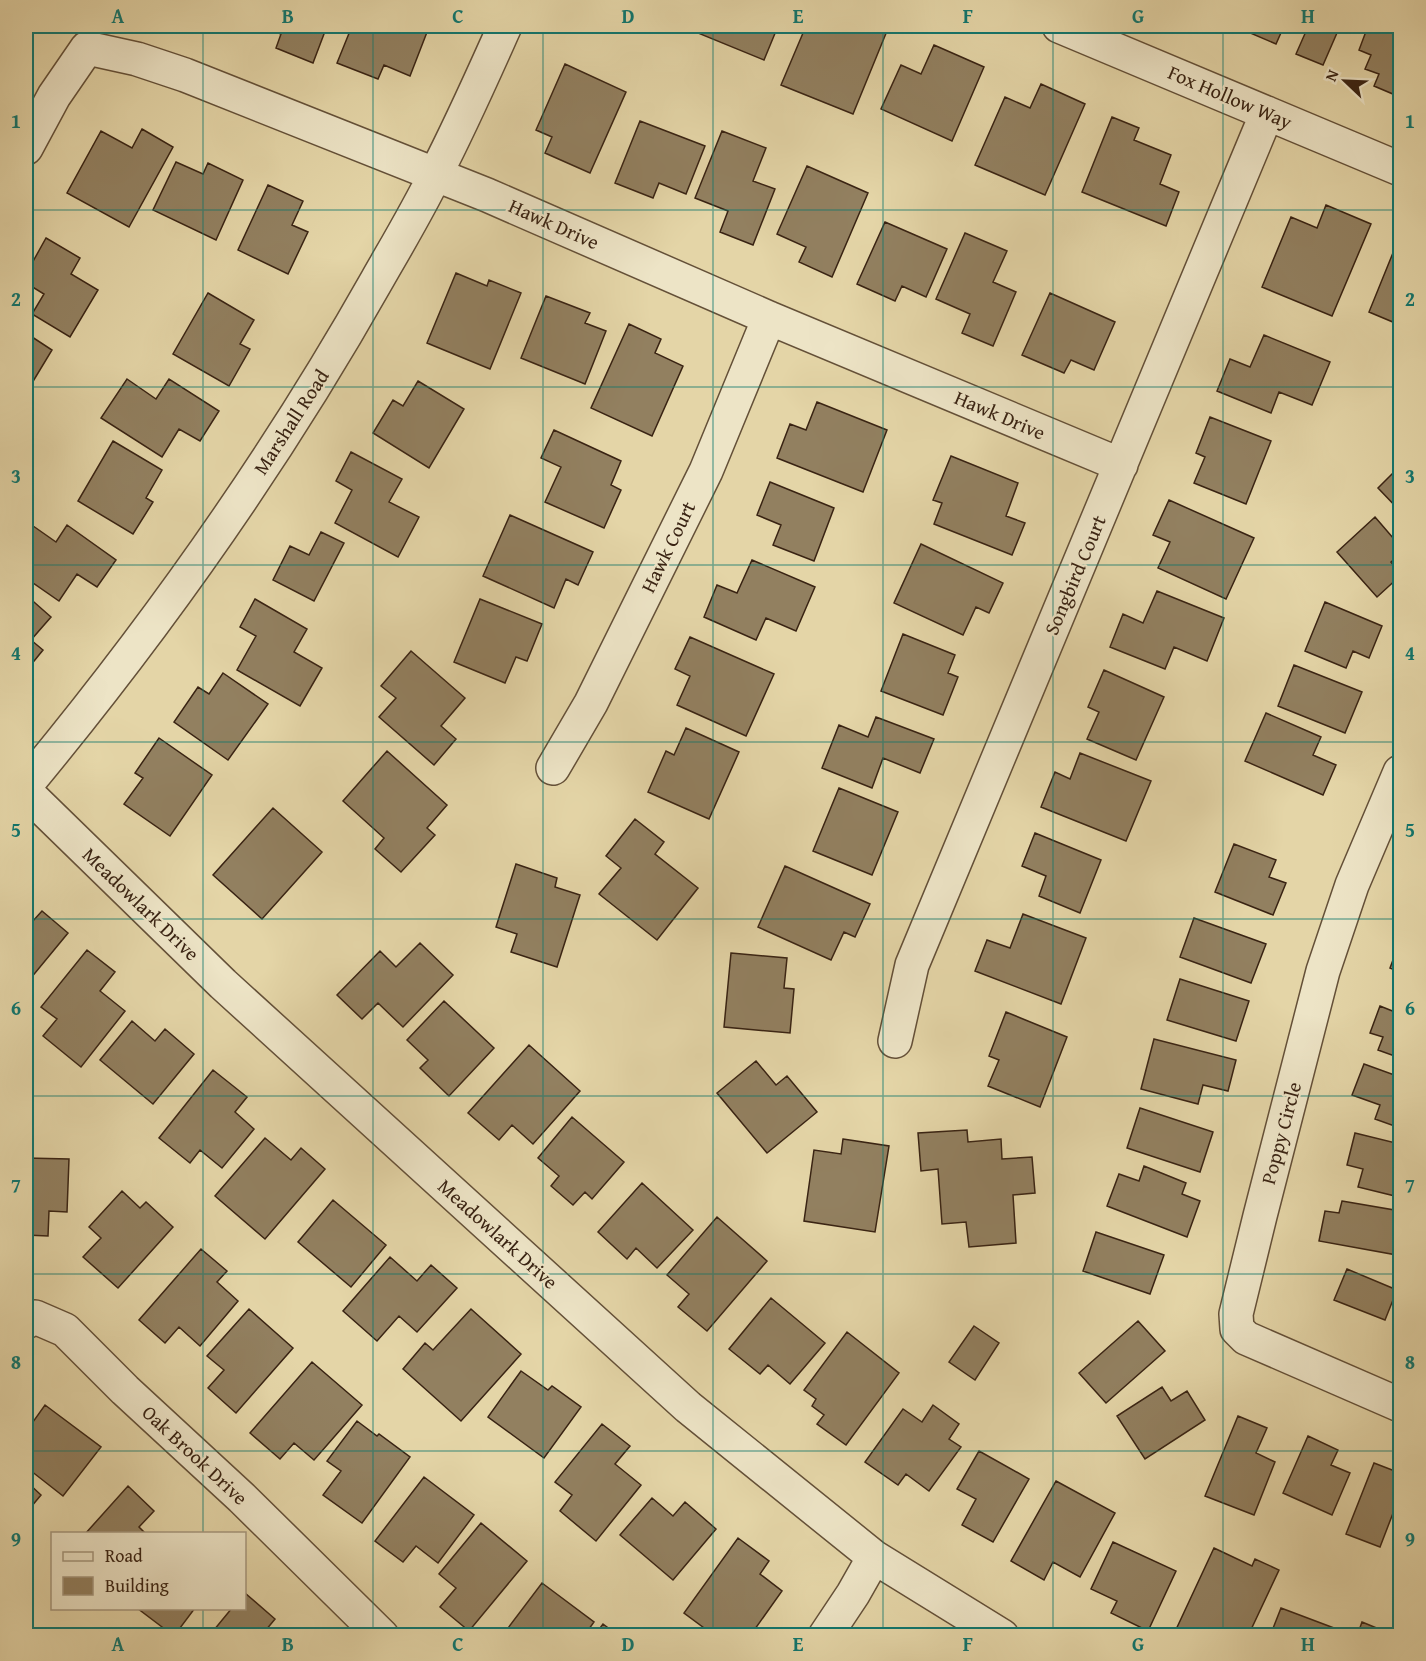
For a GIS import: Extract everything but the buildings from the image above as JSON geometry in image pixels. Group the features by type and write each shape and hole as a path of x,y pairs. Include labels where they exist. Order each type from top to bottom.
{"street":[{"name":"Marshall Road","path":"26,785 161,614 293,421 349,330 435,175 505,26"},
{"name":"Fox Hollow Way","path":"1059,26 1401,169"},
{"name":"Hawk Drive","path":"26,148 54,96 87,48 137,59 185,75 487,195 769,318 1121,465"},
{"name":"Songbird Court","path":"895,1041 912,965 1267,113"},
{"name":"Hawk Court","path":"553,768 591,703 706,471 769,318"},
{"name":"Poppy Circle","path":"1401,772 1352,885 1323,971 1236,1314 1237,1329 1246,1338 1401,1405"},
{"name":"Meadowlark Drive","path":"26,792 224,984 688,1407 874,1557 1002,1635"},
{"name":"Oak Brook Drive","path":"26,1322 35,1317 65,1330 382,1635"},
{"path":"825,1635 853,1594 874,1557"}]}
